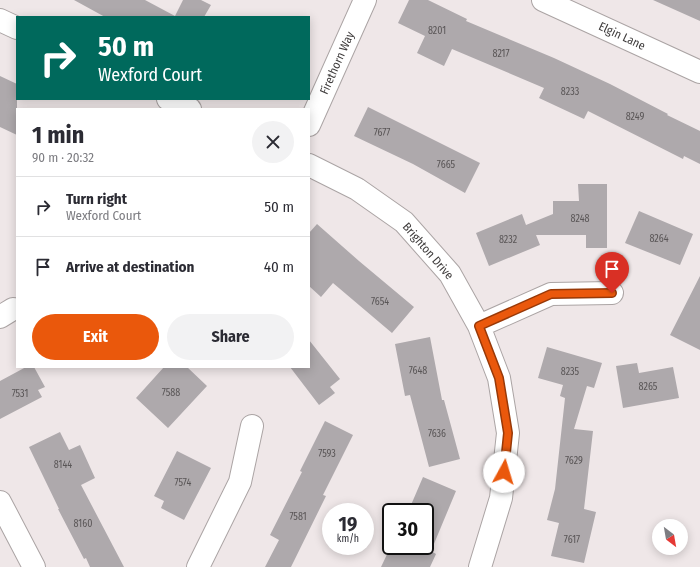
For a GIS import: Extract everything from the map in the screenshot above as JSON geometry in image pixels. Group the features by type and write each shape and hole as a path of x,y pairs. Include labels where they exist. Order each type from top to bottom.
{"street":[{"name":"Firethorn Way","path":"310,123 365,0"},
{"name":"Elgin Lane","path":"543,0 700,72"},
{"path":"0,20 16,28"},
{"path":"170,100 188,108"},
{"name":"Brighton Drive","path":"310,166 357,189 404,222 450,274 479,326 499,378 508,433 501,498 480,567"},
{"path":"479,326 551,294 612,293"},
{"path":"198,567 240,482 252,426"},
{"path":"0,502 34,567"}],"building":[{"path":"74,0 145,0 175,16 103,16"},
{"path":"183,0 201,0 211,5 205,16 175,16"},
{"path":"409,0 428,0 467,19 466,21 554,58 610,84 700,131 700,164 684,156 683,159 588,111 584,119 539,98 544,88 452,49 444,66 417,53 425,36 398,23"},
{"path":"653,0 700,0 700,21"},
{"path":"0,76 16,84 16,135 0,127"},
{"path":"368,107 480,163 465,193 413,164 354,136"},
{"path":"578,184 607,184 607,248 586,248 586,235 536,235 540,245 489,266 476,233 522,214 526,225 553,214 553,201 579,201"},
{"path":"639,211 693,234 680,265 625,243"},
{"path":"317,224 414,307 392,333 333,283 321,297 310,287 310,232"},
{"path":"700,276 700,350 670,335"},
{"path":"430,337 442,400 444,400 460,459 429,467 410,395 405,396 395,344"},
{"path":"310,341 340,379 330,387 335,393 319,405 291,368 310,368"},
{"path":"547,347 602,363 594,388 587,386 574,429 593,431 584,509 596,512 584,563 551,556 559,523 547,520 555,489 565,398 560,396 563,385 538,378"},
{"path":"637,363 639,373 673,367 679,398 623,408 616,366"},
{"path":"24,368 35,368 45,387 38,390 42,397 0,419 0,381"},
{"path":"163,368 188,368 207,386 168,428 136,398"},
{"path":"325,421 353,435 323,495 326,496 291,567 265,567 279,540 270,535 302,472 300,471"},
{"path":"60,432 69,450 80,445 95,478 81,485 124,567 90,567 86,558 84,559 58,509 29,447"},
{"path":"177,451 211,468 184,520 161,508 164,501 154,496"},
{"path":"423,477 456,491 434,544 434,503 412,503"},
{"path":"434,553 436,554 430,567 381,567 387,555 434,555"}],"route":[{"path":"504,472 508,433 499,378 479,326 551,294 612,293"}]}
